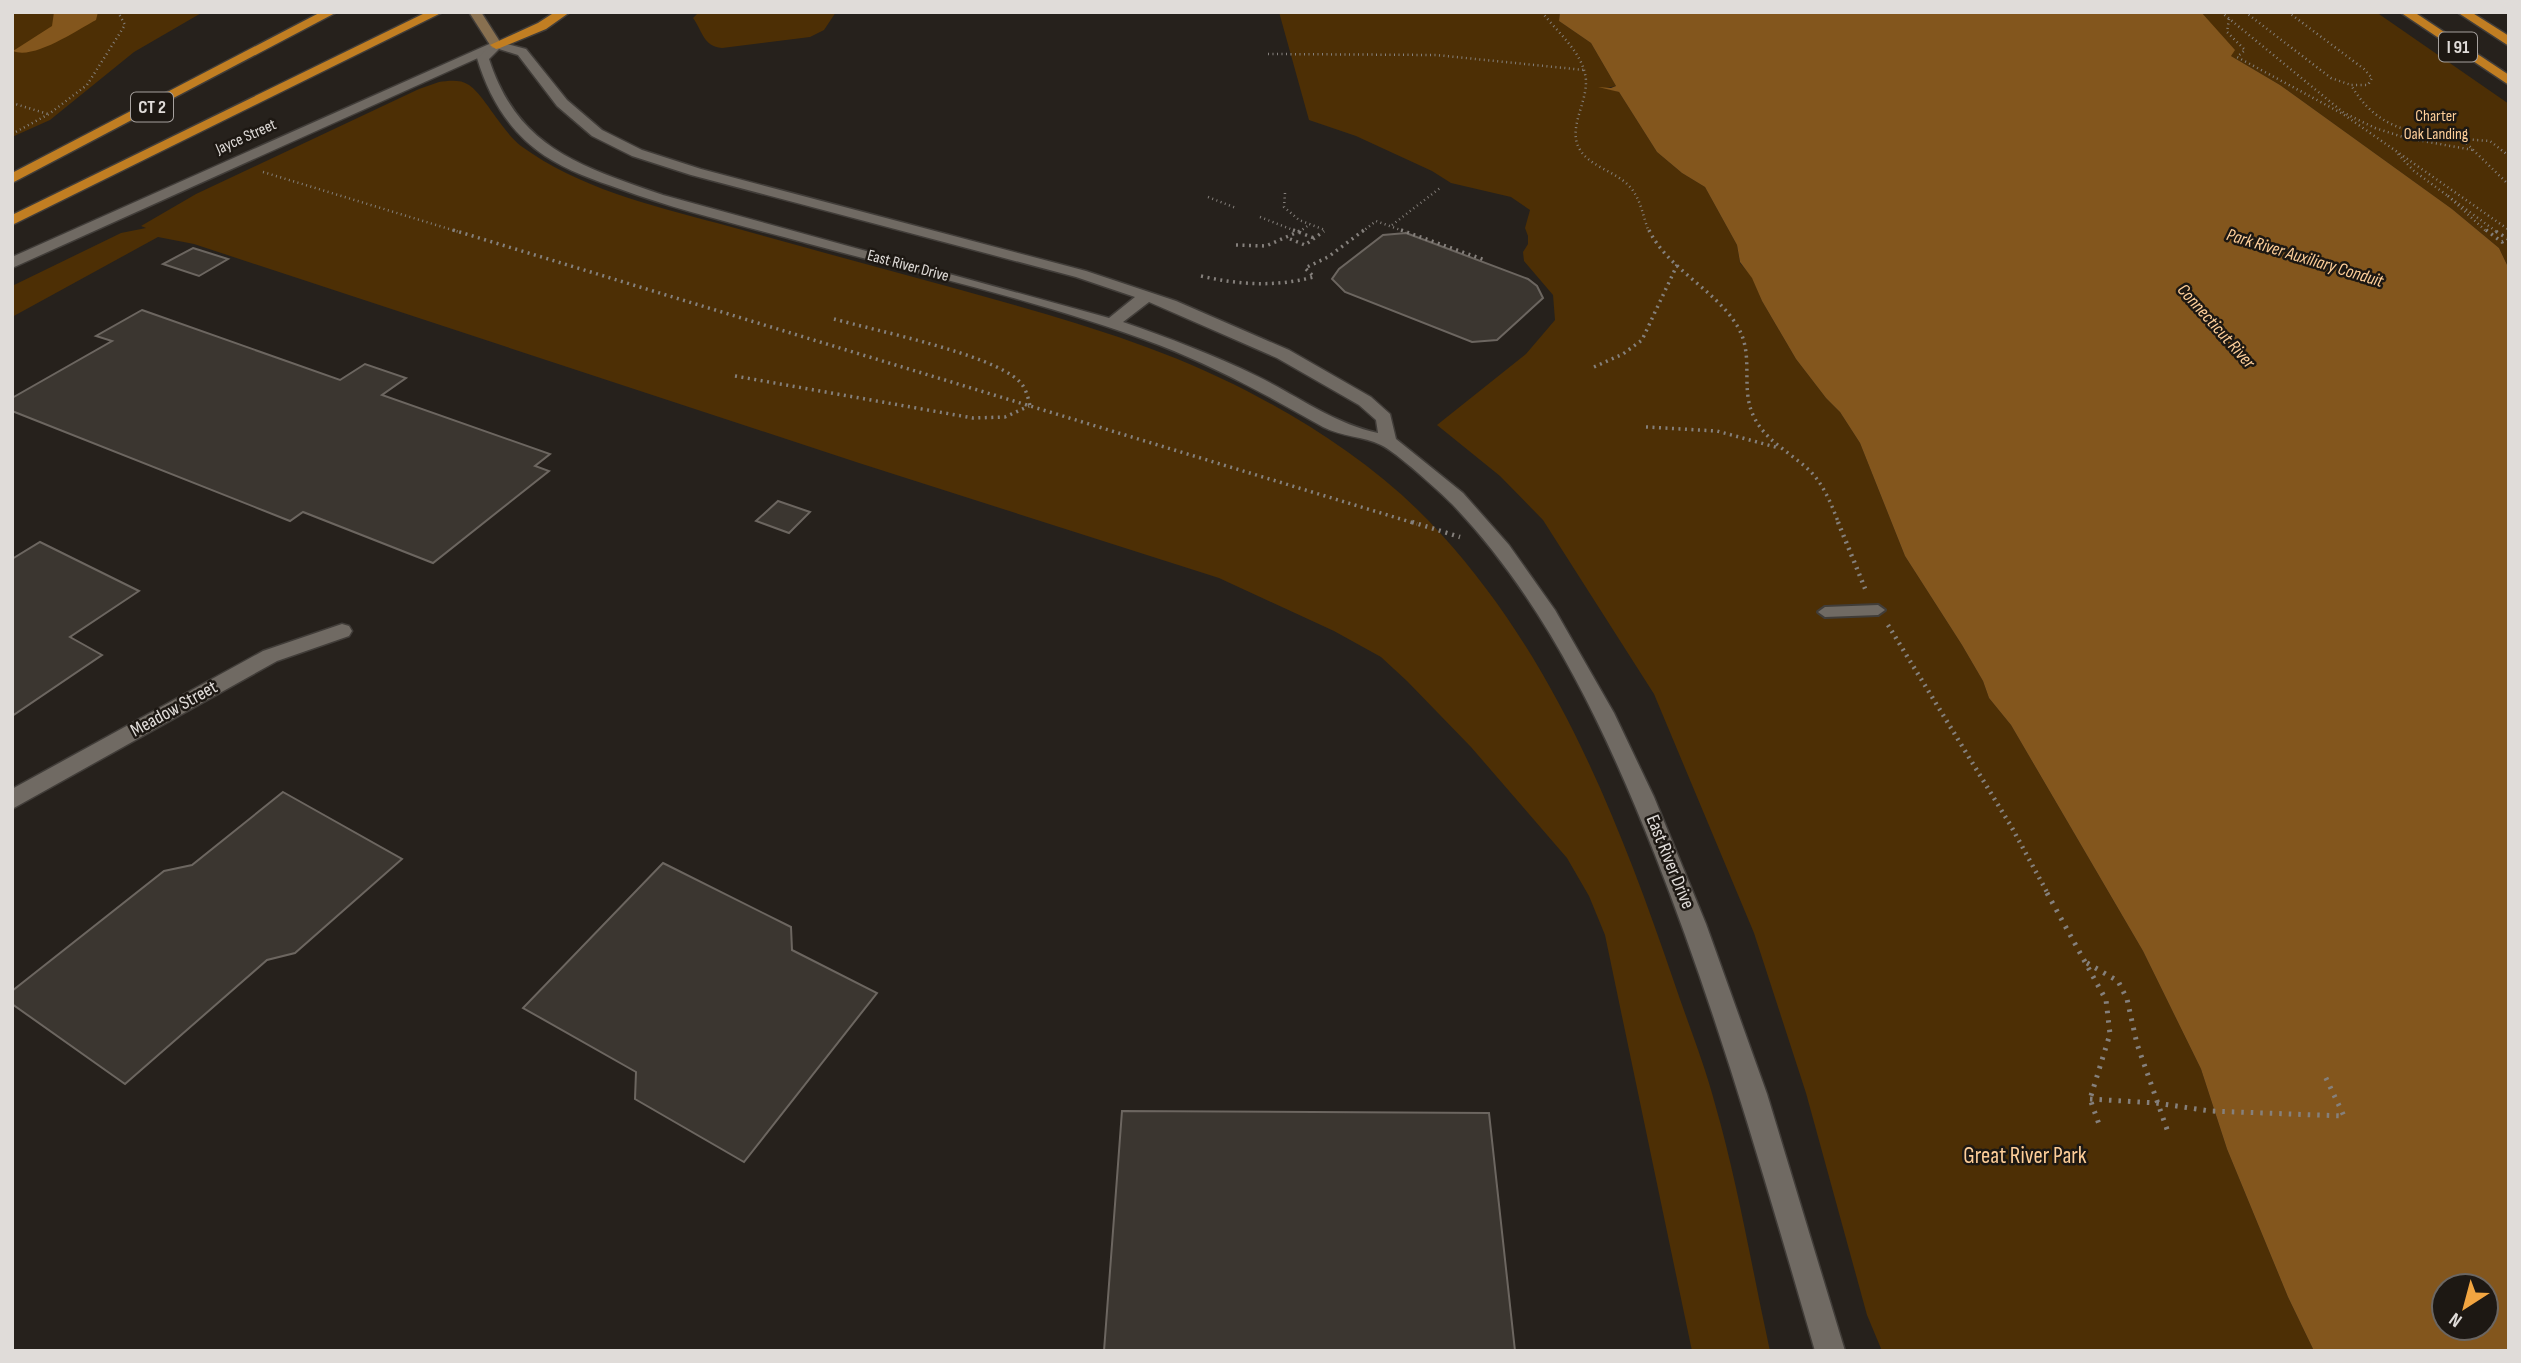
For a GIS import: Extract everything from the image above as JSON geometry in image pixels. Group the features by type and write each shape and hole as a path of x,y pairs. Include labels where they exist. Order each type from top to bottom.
{"highway":[{"name":"CT 2","path":"12,179 331,12"},
{"name":"CT 2","path":"12,221 437,12"},
{"path":"496,45 535,29 564,12"},
{"name":"I 91","path":"2406,12 2509,81"},
{"name":"I 91","path":"2463,12 2509,42"}],"main road":[{"path":"475,12 496,45"}],"street":[{"name":"East River Drive","path":"1388,441 1386,424 1380,412 1337,383 1235,332 1147,296 1081,274 646,157 597,132 565,106 522,52 496,45 483,58 488,78 505,110 533,141 598,178 702,210 1112,323 1228,368 1348,433 1388,441 1451,492 1502,550 1548,615 1586,679 1628,762 1663,844 1754,1094 1830,1351"},
{"name":"Jayce Street","path":"12,263 496,45"},
{"path":"702,210 737,183"},
{"path":"1112,323 1147,296"},
{"name":"Meadow Street","path":"12,800 270,656 342,631"}],"lane":[{"path":"1825,612 1878,610"}],"path":[{"path":"12,134 49,114 87,85 124,25 118,12"},
{"path":"1542,12 1585,70 1588,88 1574,138 1579,149 1632,189 1647,229 1719,303 1744,338 1752,416 1780,449 1815,477 1826,493 1856,574 2011,826 2106,1000 2110,1034 2090,1098 2100,1127"},
{"path":"2221,12 2344,113 2407,141 2473,150"},
{"path":"2245,12 2330,78 2351,85 2368,85 2372,78 2364,69 2288,12"},
{"path":"2229,19 2227,32 2245,50 2237,57 2282,78 2396,151 2509,230"},
{"path":"2238,44 2253,39"},
{"path":"1268,54 1343,57 1436,55 1585,70"},
{"path":"2351,85 2360,103 2381,121 2409,131 2490,141 2507,157"},
{"path":"12,103 49,114"},
{"path":"2462,139 2509,185"},
{"path":"2396,151 2414,172 2447,197 2468,212 2481,228 2502,242 2508,239 2489,229 2475,212 2447,197"},
{"path":"262,172 1502,550"},
{"path":"1392,225 1440,188"},
{"path":"1285,193 1285,209 1309,225 1325,230 1305,245 1289,239"},
{"path":"1208,197 1237,208"},
{"path":"1259,217 1316,238"},
{"path":"1202,276 1259,286 1306,280 1314,277 1305,268 1328,257 1373,222 1392,225 1485,260"},
{"path":"2498,233 2499,223"},
{"path":"1236,245 1263,248 1289,239 1309,225"},
{"path":"1594,367 1645,337 1668,276 1678,263"},
{"path":"834,319 993,364 1020,382 1027,393 1030,406"},
{"path":"735,376 973,418 1005,417 1030,406"},
{"path":"1646,428 1717,432 1780,449"},
{"path":"2086,962 2100,967 2118,981 2127,999 2137,1044 2169,1135"},
{"path":"2090,1098 2156,1102 2210,1111 2344,1116 2324,1074"}],"green space":[{"path":"12,12 203,12 134,52 50,120 12,137"},
{"path":"699,12 836,12 824,30 810,37 722,48 704,38 693,18"},
{"name":"Great River Park","path":"1279,12 1560,12 1559,21 1591,43 1616,86 1606,88 1619,92 1657,152 1682,173 1705,187 1737,245 1740,263 1752,277 1762,301 1796,359 1840,412 1860,443 1905,556 1962,645 1983,681 1989,698 2011,725 2143,951 2201,1069 2227,1149 2288,1297 2314,1351 1882,1351 1867,1315 1806,1093 1754,933 1654,694 1543,520 1500,476 1437,425 1526,354 1555,320 1553,295 1524,261 1523,252 1528,244 1525,228 1530,210 1511,197 1451,183 1432,171 1356,136 1309,120"},
{"name":"Charter Oak Landing","path":"2201,12 2376,12 2509,104 2509,269 2499,248 2452,209 2280,85 2231,56"},
{"path":"458,81 469,85 521,146 543,161 615,194 1070,321 1213,374 1274,405 1325,437 1375,472 1420,512 1482,583 1518,634 1580,744 1606,802 1652,920 1711,1088 1738,1196 1770,1351 1692,1351 1605,935 1589,896 1567,858 1471,747 1381,657 1334,631 1219,578 859,463 194,244 158,237 12,317 12,286 121,233 146,228 141,226 196,194 439,82"}],"water":[{"path":"54,12 98,12 96,20 55,43 22,53 13,51 52,26"},
{"path":"1560,12 2201,12 2235,50 2231,56 2280,85 2452,209 2499,248 2509,269 2509,1351 2314,1351 2288,1297 2227,1149 2201,1069 2143,951 2011,725 1989,698 1983,681 1962,645 1905,556 1860,443 1840,412 1796,359 1762,301 1752,278 1740,262 1737,245 1705,187 1682,173 1657,152 1619,92 1598,87 1616,86 1591,43 1559,21"}],"building":[{"path":"1406,233 1528,279 1537,286 1543,298 1497,340 1472,342 1345,292 1332,279 1339,269 1383,235"},
{"path":"193,248 228,259 199,276 163,264"},
{"path":"142,310 340,380 365,364 406,378 382,395 550,454 535,466 549,471 433,563 303,512 290,521 12,411 12,398 112,341 96,336"},
{"path":"778,501 810,512 789,533 756,521"},
{"path":"40,542 139,591 70,637 102,655 12,716 12,559"},
{"path":"283,792 402,859 295,953 267,960 125,1084 12,1004 12,991 164,871 192,865"},
{"path":"663,863 791,927 792,950 877,993 744,1162 635,1099 636,1072 523,1008"},
{"path":"1122,1111 1489,1113 1515,1351 1104,1351"}],"water label":[{"name":"Park River Auxiliary Conduit","path":"2305,258"},
{"name":"Connecticut River","path":"2216,326"}]}
